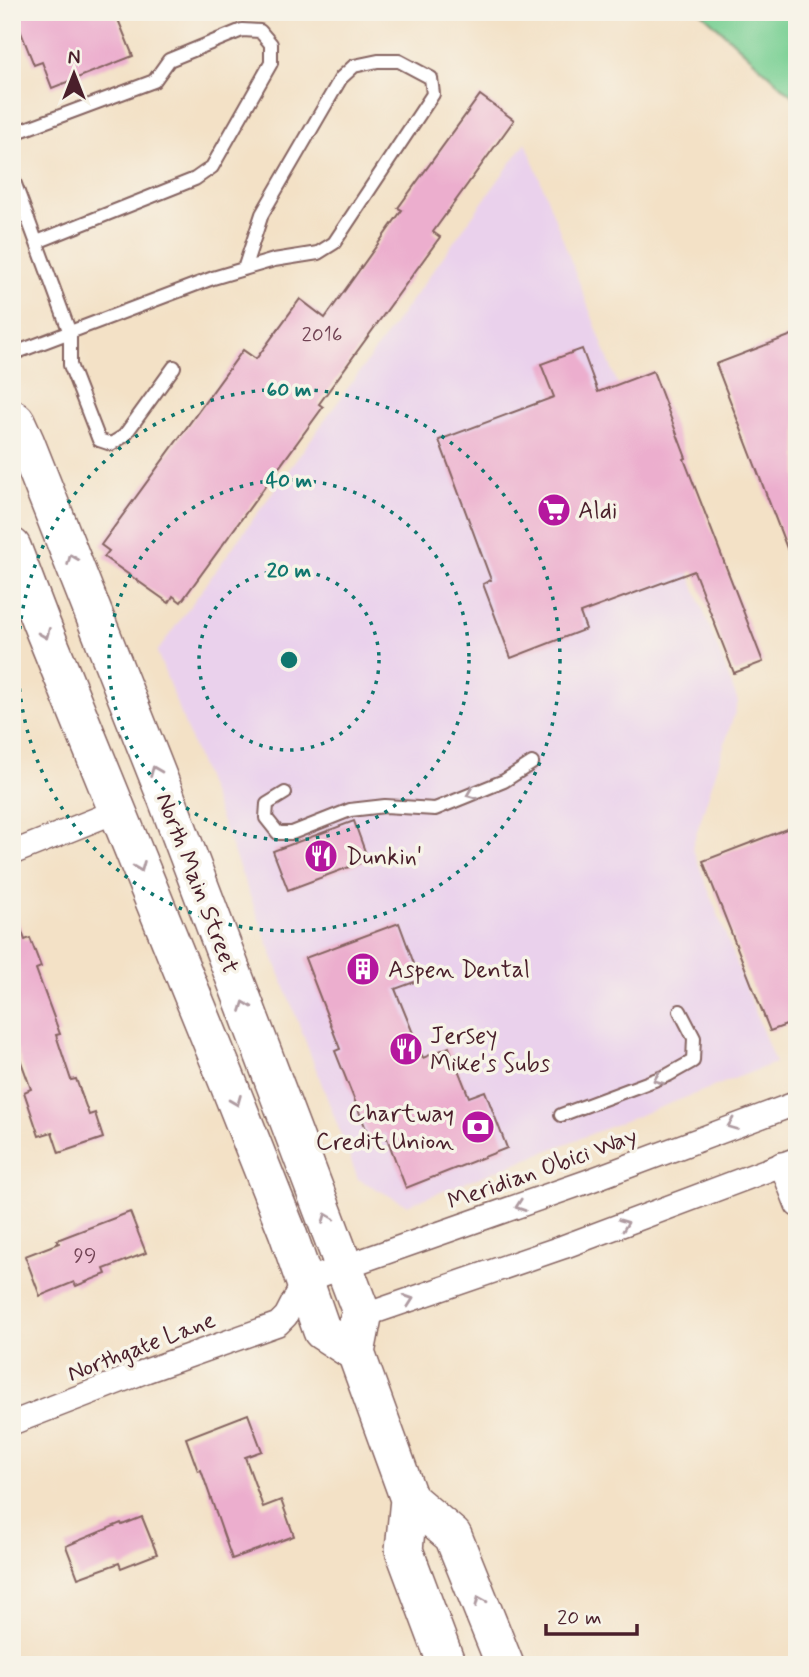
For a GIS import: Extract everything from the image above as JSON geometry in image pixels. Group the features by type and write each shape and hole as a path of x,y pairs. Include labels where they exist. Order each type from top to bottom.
{"main road":[{"name":"North Main Street","path":"12,418 26,443 161,785 363,1317"},
{"name":"North Main Street","path":"12,547 234,1097 322,1331"},
{"path":"363,1317 356,1353 409,1499 404,1550 447,1665"},
{"path":"322,1331 356,1353"},
{"path":"409,1499 453,1536 505,1665"}],"street":[{"path":"12,853 117,811"},
{"name":"Meridian Obici Way","path":"304,1281 586,1182 797,1103"},
{"path":"304,1281 286,1316 322,1331 564,1247 789,1161 797,1205"},
{"name":"Northgate Lane","path":"12,1423 278,1324 286,1316"}],"lane":[{"path":"12,134 154,81 169,60 242,30 260,31 271,44 271,63 212,167 195,179 37,242"},
{"path":"12,354 213,278 244,270 274,260 318,253 334,243 433,94 430,78 400,61 378,61 354,66 341,78 262,214 244,270"},
{"path":"12,176 70,332 70,365 99,440 111,444 124,436 174,367"},
{"path":"285,793 267,804 266,818 278,833 292,833 349,810 385,806 435,809 504,781 532,763"},
{"path":"561,1115 668,1075 693,1061 694,1038 680,1011"}],"shaded area":[{"path":"526,142 738,702 692,847 775,1063 407,1205 358,1179 157,652"}],"green space":[{"path":"701,12 797,12 797,100"}],"building":[{"path":"13,12 115,12 133,56 52,88 42,62 34,65"},
{"path":"480,95 514,120 433,232 440,237 319,404 323,407 181,602 173,596 169,603 104,557 109,551 101,545 243,350 256,359 300,299 325,318 402,210 398,208"},
{"path":"797,333 797,568 795,569 716,364"},
{"name":"Aldi","path":"582,349 598,392 653,371 686,458 684,459 763,662 734,673 694,571 580,613 586,629 511,658 483,584 491,580 439,440 554,397 541,364"},
{"name":"Dunkin'","path":"354,821 368,860 288,890 273,851"},
{"path":"797,825 797,1021 770,1031 703,861"},
{"path":"12,912 15,912 25,940 30,938 41,967 36,969 60,1034 56,1035 71,1080 76,1079 89,1115 95,1113 103,1138 59,1153 52,1132 39,1136 24,1092 31,1089 12,1037"},
{"path":"399,923 420,980 395,989 423,1058 449,1047 469,1097 485,1091 507,1148 406,1188 385,1133 370,1139 335,1051 340,1049 305,958"},
{"path":"130,1212 146,1253 104,1269 106,1274 76,1286 74,1282 40,1296 25,1256 59,1243 57,1240"},
{"path":"248,1414 262,1451 245,1457 263,1507 281,1500 294,1536 232,1559 201,1470 198,1471 186,1438"},
{"path":"142,1517 157,1554 121,1568 119,1563 78,1578 66,1546"}],"place":[{"name":"Aldi","path":"554,510"},
{"name":"Dunkin'","path":"321,856"},
{"name":"Aspen Dental","path":"363,969"},
{"name":"Jersey Mike's Subs","path":"406,1049"},
{"name":"Chartway Credit Union","path":"478,1127"}]}
